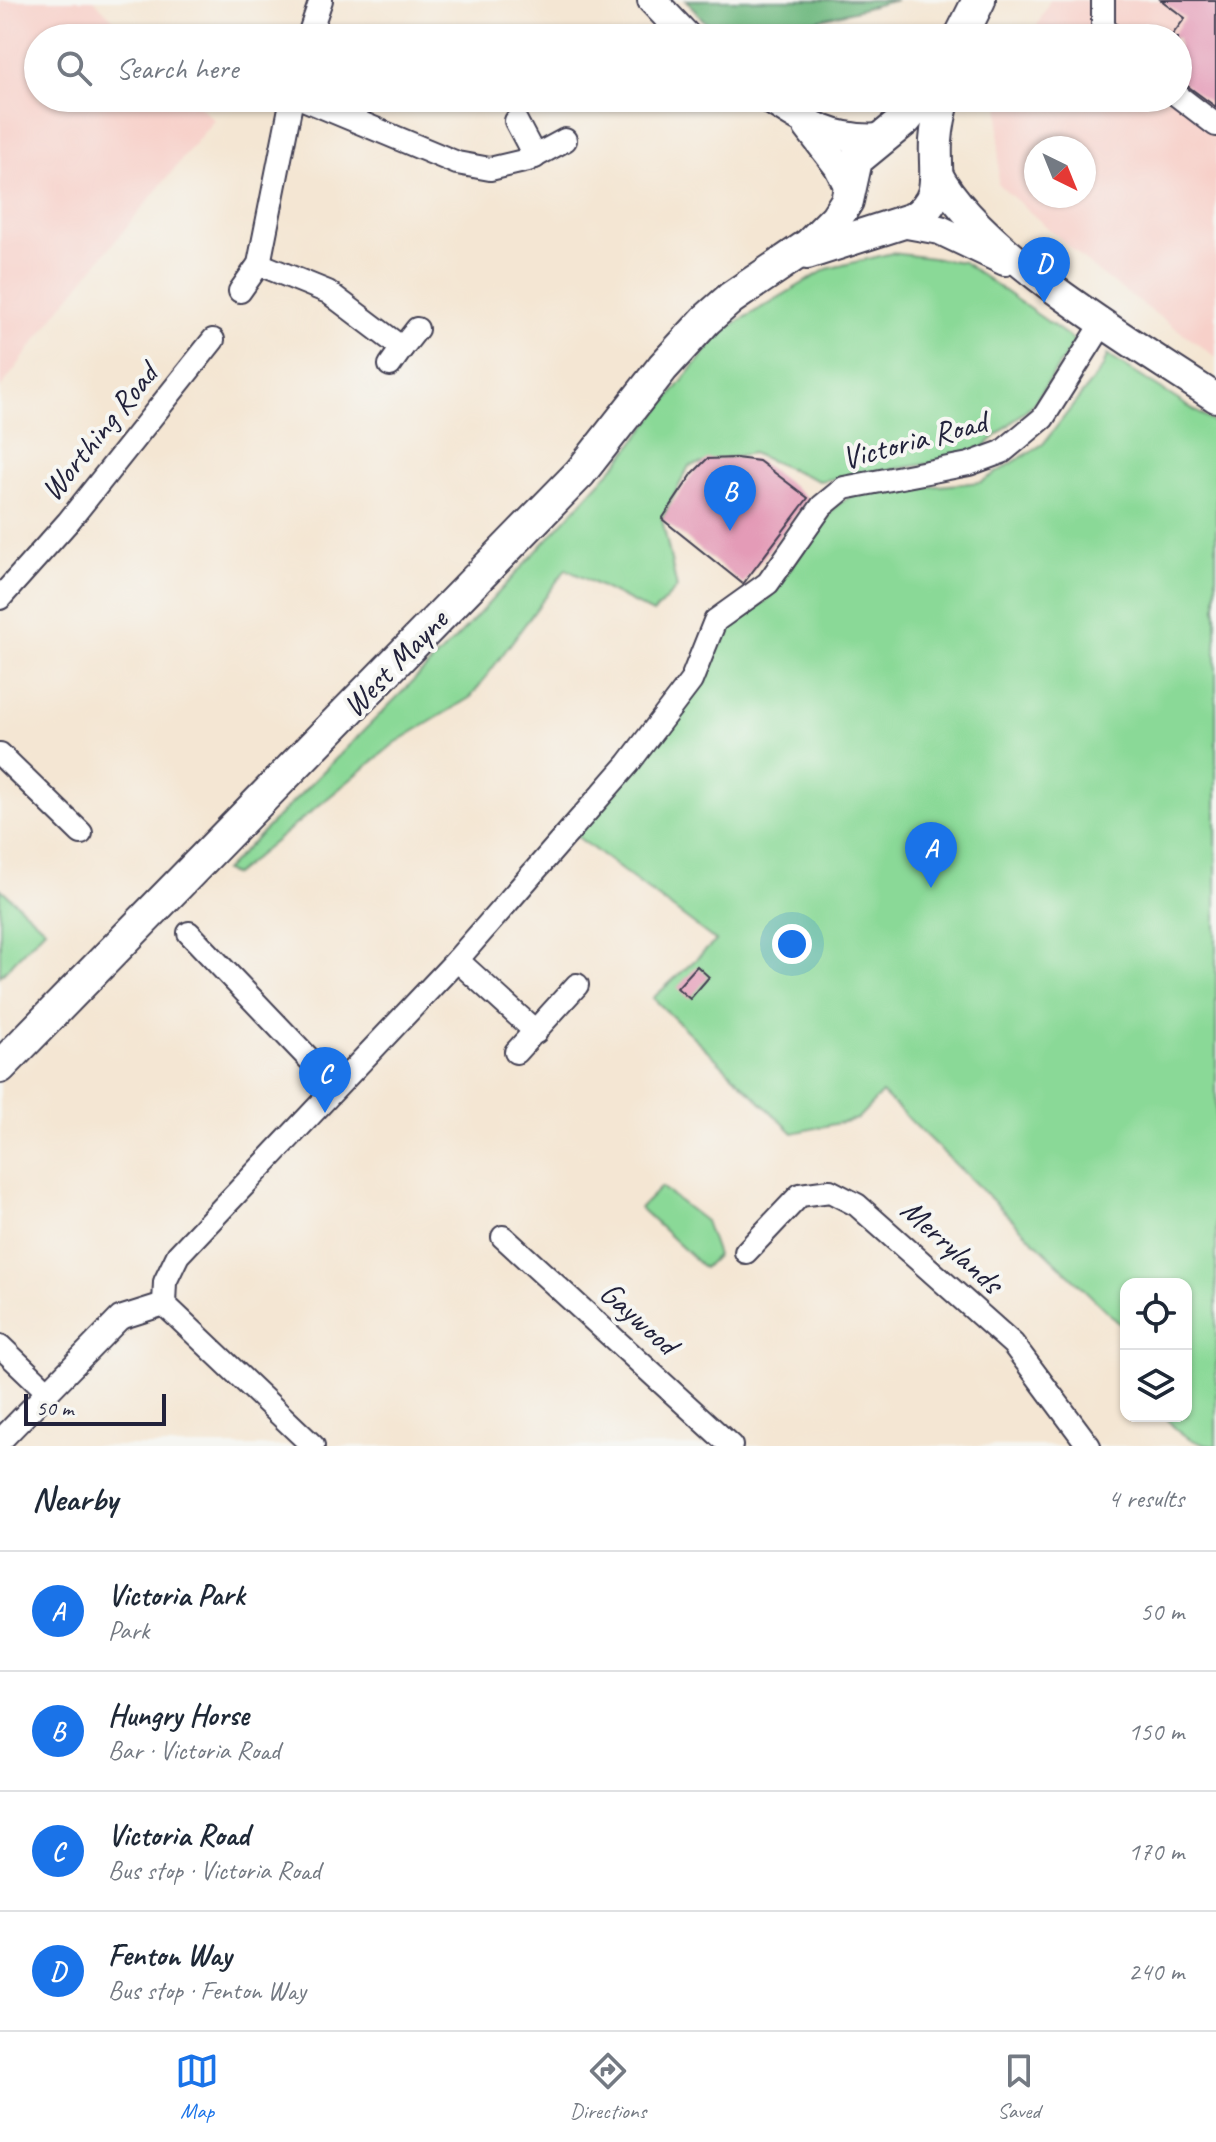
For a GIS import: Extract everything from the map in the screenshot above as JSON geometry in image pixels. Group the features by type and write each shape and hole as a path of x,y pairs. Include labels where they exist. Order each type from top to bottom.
{"main road":[{"path":"968,24 979,0"},
{"name":"West Mayne","path":"0,1067 580,473 672,356 706,320 731,298 789,260 836,218 850,189 856,160 912,112"},
{"name":"West Mayne","path":"789,260 901,223 924,212 937,191 936,137 941,112"},
{"path":"882,138 912,141 931,159 937,172"},
{"path":"850,189 854,202 868,218 879,223 901,223"}],"street":[{"path":"652,0 675,24"},
{"path":"1103,0 1103,24"},
{"path":"311,24 315,2"},
{"path":"1192,107 1216,125"},
{"path":"240,291 259,264 289,112"},
{"path":"335,112 457,163 490,169 535,157 565,140"},
{"path":"789,112 834,135 882,138"},
{"path":"516,121 535,157"},
{"path":"802,121 828,150 850,189"},
{"path":"937,172 973,219 1055,289 1216,398"},
{"path":"901,223 940,230 1055,289"},
{"path":"259,264 328,292 396,356 417,329"},
{"name":"Victoria Road","path":"164,1304 165,1282 178,1255 457,960 646,740 691,681 715,621 768,583 822,506 844,488 969,464 1002,452 1043,418 1103,323"},
{"name":"Worthing Road","path":"0,598 68,522 213,340"},
{"path":"0,754 81,833"},
{"path":"189,933 336,1087"},
{"path":"457,960 536,1032"},
{"path":"516,1052 577,985"},
{"name":"Merrylands","path":"746,1252 800,1195 830,1191 857,1205 1013,1344 1089,1446"},
{"name":"Gaywood","path":"503,1237 731,1446"},
{"path":"0,1441 120,1318 164,1304 313,1446"},
{"path":"0,1346 47,1391"}],"shaded area":[{"path":"0,0 94,0 118,24 24,24 24,112 206,112 214,120 58,311 0,389"},
{"path":"1050,0 1216,0 1216,357 1100,274 1025,208 1096,208 1096,136 1024,136 1024,207 998,184 1000,112 1192,112 1192,24 1038,24"}],"green space":[{"path":"686,0 896,0 803,24 707,24"},
{"path":"892,253 963,262 1075,341 1034,403 972,457 819,481 752,453 689,466 662,519 677,588 653,613 566,569 471,697 395,743 234,875 224,871 467,627 619,461 722,331 827,269"},
{"path":"1107,355 1216,424 1216,1446 1187,1437 1169,1422 1192,1422 1192,1278 1120,1278 1120,1324 882,1093 857,1119 793,1133 653,998 716,941 575,835 704,670 732,628 768,599 836,506 854,494 981,482 1043,444 1103,367"},
{"path":"0,888 45,929 0,976"},
{"path":"661,1187 705,1221 717,1255 704,1268 640,1208"}],"building":[{"path":"1161,0 1216,0 1216,107 1192,89 1192,24 1180,24 1185,18"},
{"path":"707,459 759,461 808,498 743,584 662,519 693,473"},
{"path":"697,966 709,977 690,999 677,988"}],"place":[{"name":"Fenton Way","path":"1044,303"},
{"name":"Hungry Horse","path":"730,531"},
{"name":"Victoria Park","path":"931,888"},
{"name":"Victoria Road","path":"325,1113"}]}
